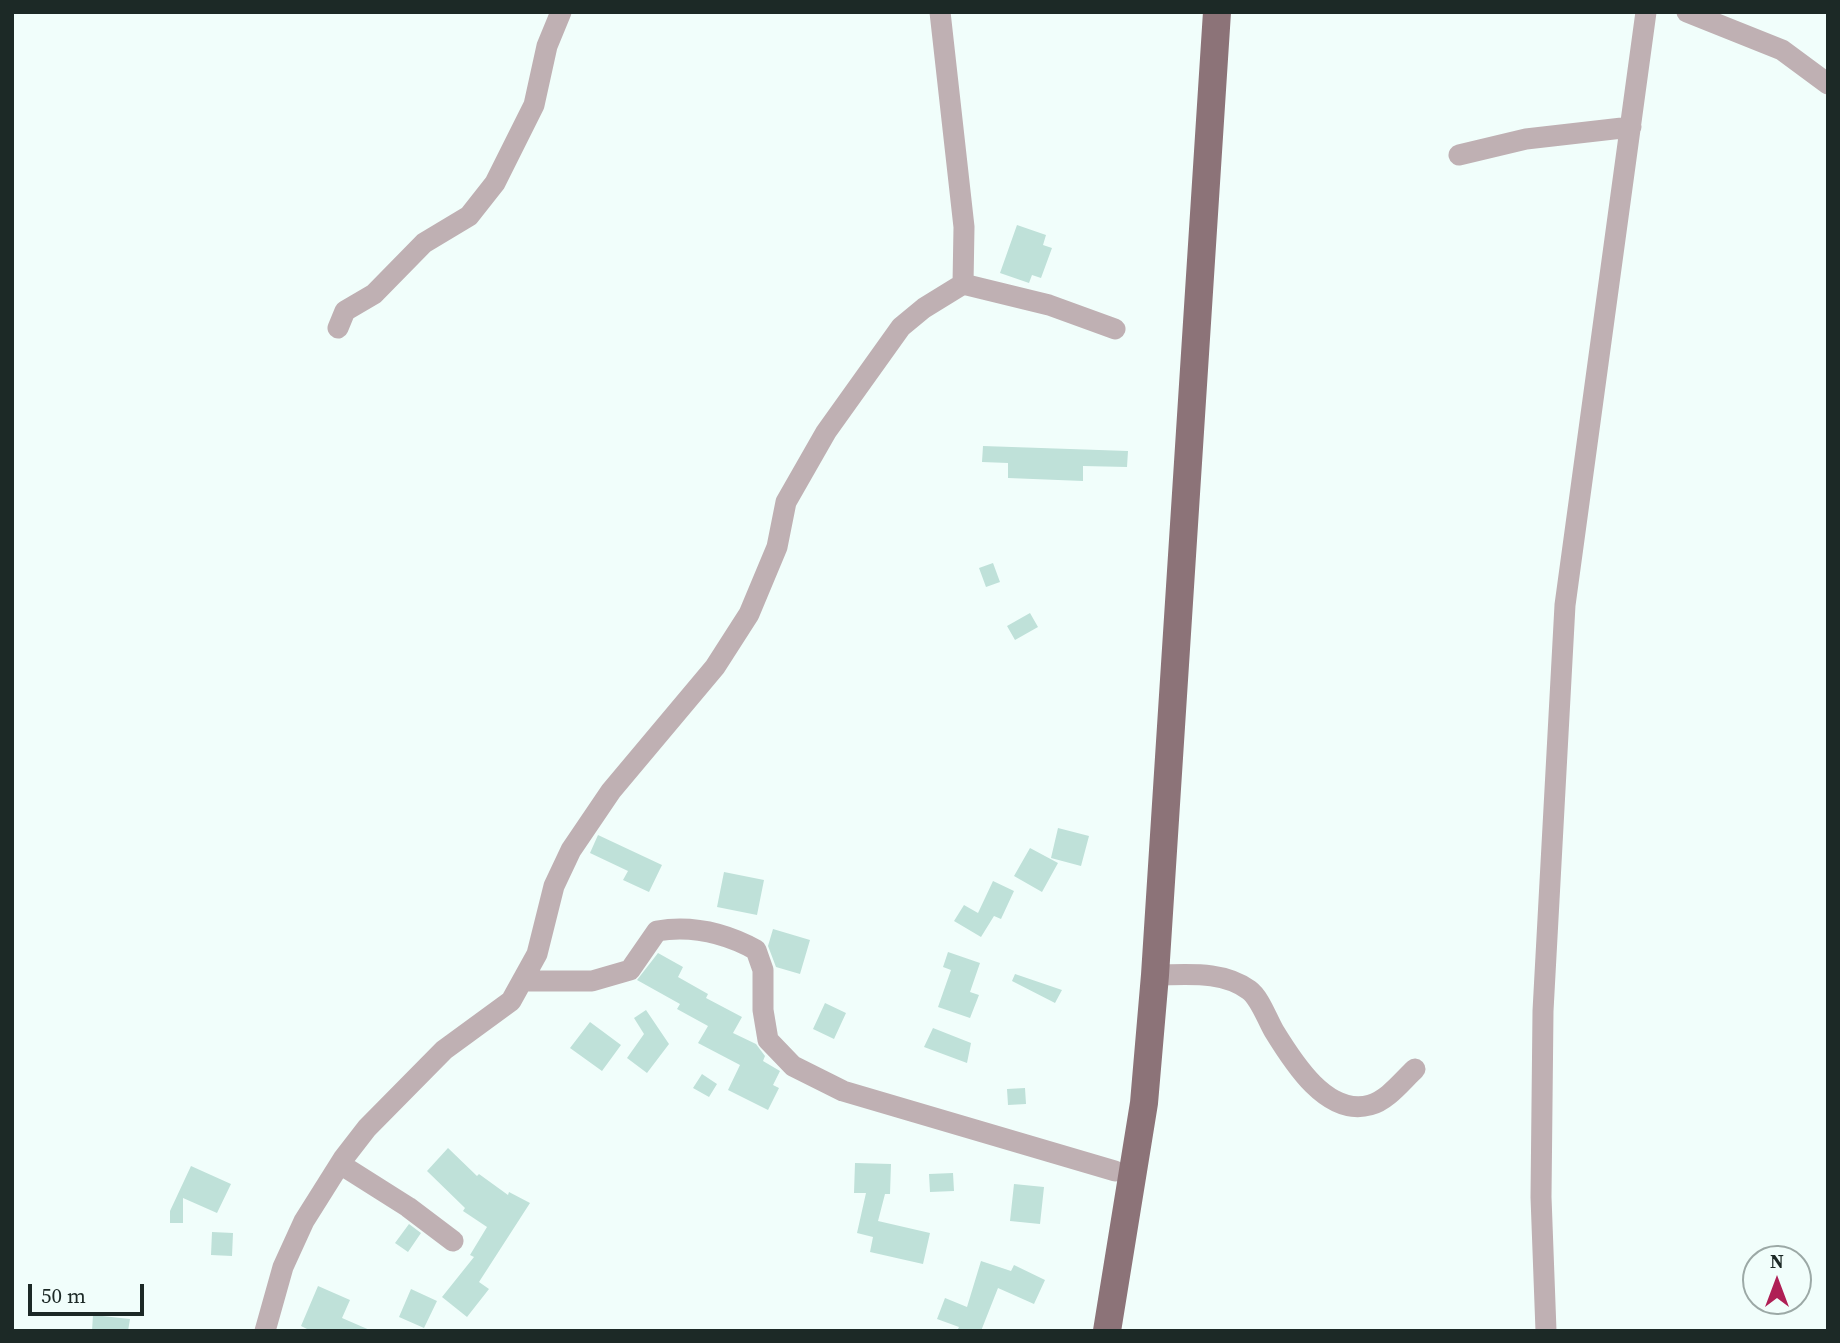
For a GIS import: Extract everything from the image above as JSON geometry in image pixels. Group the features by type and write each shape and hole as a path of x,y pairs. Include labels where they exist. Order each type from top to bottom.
{"main road":[{"path":"1107,1331 1144,1103 1155,975 1217,12"}],"street":[{"path":"338,328 345,311 374,294 424,243 468,216 495,183 534,106 540,89 547,46 561,12"},
{"path":"940,12 964,227 963,284"},
{"path":"1546,1331 1541,1197 1543,1011 1565,605 1646,12"},
{"path":"1687,12 1782,50 1828,84"},
{"path":"1460,155 1526,139 1631,127"},
{"path":"265,1331 283,1267 304,1221 340,1164 367,1128 444,1050 511,1001 524,981 537,954 554,886 572,850 611,791 715,667 749,614 777,547 786,502 826,432 901,327 924,308 963,284 1049,305 1115,329"},
{"path":"524,981 592,981 630,970 657,931 672,928 717,932 756,950 763,970 763,1010 768,1040 793,1066 843,1091 1115,1171"},
{"path":"1155,975 1214,976 1233,981 1252,992 1276,1034 1317,1088 1334,1101 1352,1107 1382,1100 1415,1069"},
{"path":"340,1164 408,1207 453,1241"}],"building":[{"path":"1017,225 1046,235 1043,245 1052,248 1041,278 1032,275 1029,283 1000,273"},
{"path":"983,446 1128,451 1127,467 1083,466 1083,481 1008,478 1008,463 982,462"},
{"path":"993,563 1000,582 986,587 979,568"},
{"path":"1030,613 1038,627 1015,640 1007,626"},
{"path":"1058,828 1089,836 1081,866 1051,858"},
{"path":"598,835 662,865 649,892 623,880 628,871 590,853"},
{"path":"1030,848 1058,863 1042,892 1014,876"},
{"path":"724,872 764,880 757,915 717,907"},
{"path":"993,881 1014,891 1001,919 994,916 981,937 954,921 964,905 978,913"},
{"path":"773,929 810,940 800,974 776,967 768,946"},
{"path":"948,952 980,963 970,992 979,995 970,1018 938,1007 951,970 943,967"},
{"path":"658,953 683,967 678,977 708,994 706,998 742,1017 733,1033 756,1044 765,1056 763,1061 780,1071 773,1085 779,1088 768,1110 728,1090 740,1065 698,1043 708,1026 677,1009 680,1004 637,980"},
{"path":"1015,974 1062,990 1055,1003 1012,981"},
{"path":"825,1003 846,1013 834,1039 813,1029"},
{"path":"646,1010 669,1044 647,1073 627,1058 644,1034 634,1018"},
{"path":"590,1022 621,1045 602,1071 570,1048"},
{"path":"933,1028 971,1043 967,1063 924,1047"},
{"path":"702,1074 717,1084 709,1097 693,1088"},
{"path":"1025,1088 1026,1104 1008,1105 1007,1089"},
{"path":"448,1148 477,1176 479,1174 508,1195 509,1192 530,1203 479,1282 489,1289 467,1317 442,1297 474,1257 470,1255 487,1227 463,1211 465,1208 427,1171"},
{"path":"855,1163 891,1164 890,1194 885,1194 878,1221 930,1233 923,1264 870,1252 873,1237 857,1233 866,1193 854,1193"},
{"path":"191,1166 231,1184 217,1213 183,1198 183,1223 170,1223 170,1211"},
{"path":"953,1173 954,1191 930,1192 929,1174"},
{"path":"1014,1184 1044,1187 1040,1224 1010,1221"},
{"path":"409,1224 421,1233 408,1252 395,1243"},
{"path":"212,1232 233,1233 232,1256 211,1255"},
{"path":"981,1261 1011,1271 1014,1265 1045,1280 1034,1304 998,1288 981,1331 957,1331 959,1327 937,1319 945,1298 967,1307"},
{"path":"318,1286 350,1300 342,1318 372,1331 311,1331 301,1326"},
{"path":"411,1289 437,1301 424,1328 399,1317"},
{"path":"93,1315 130,1319 128,1331 92,1331"}]}
